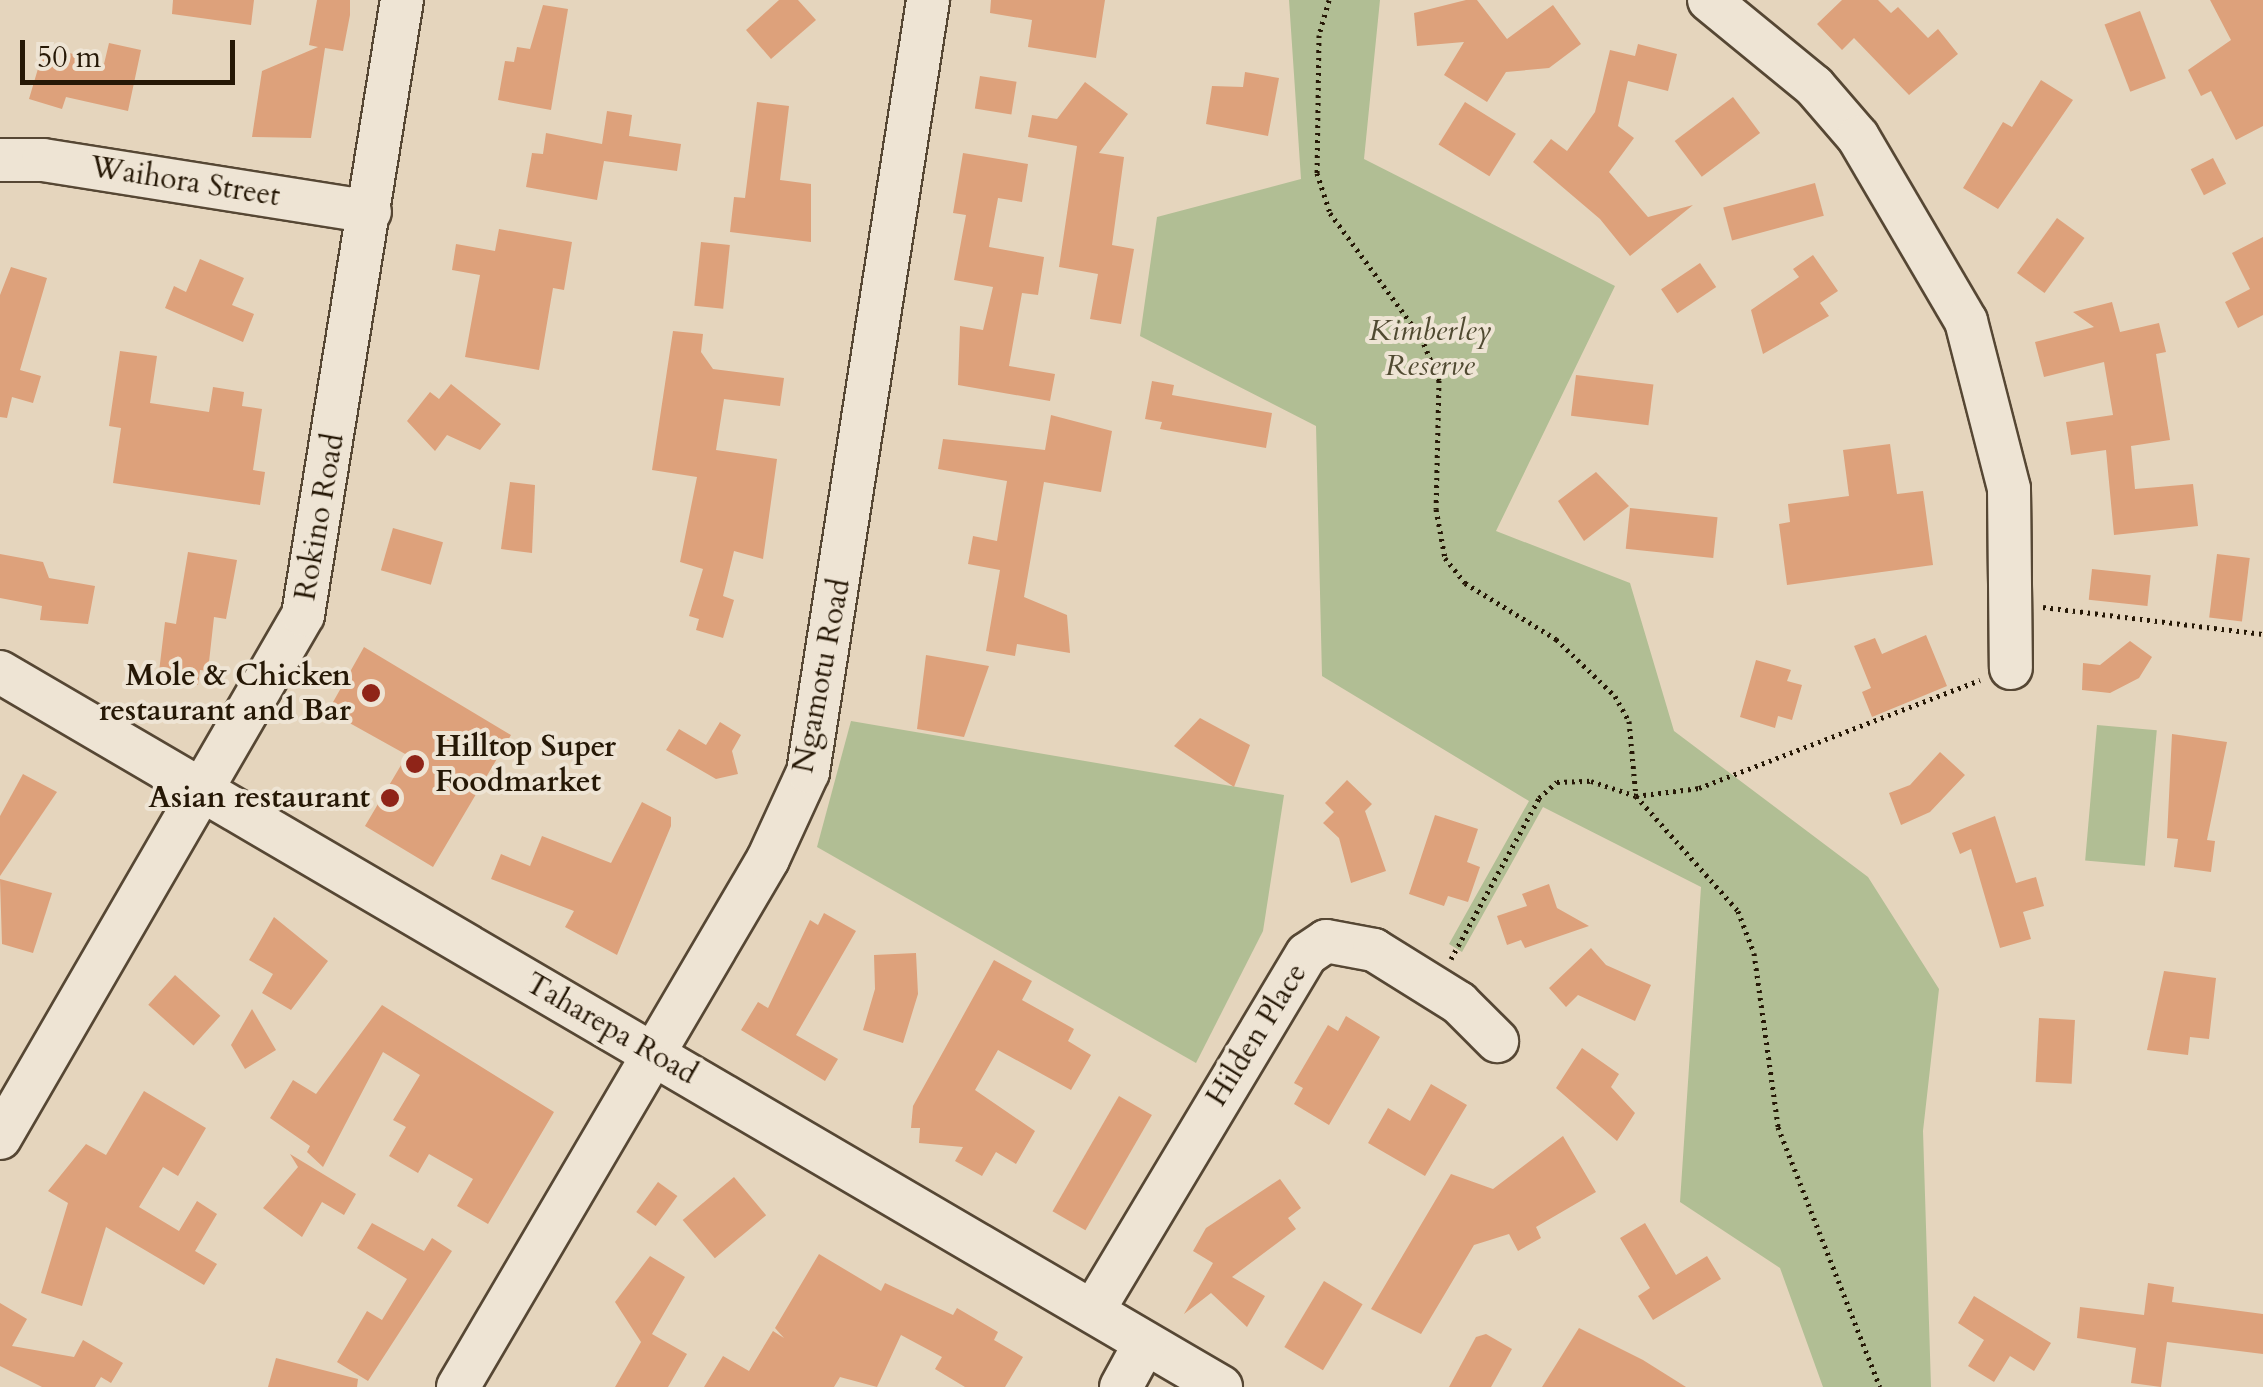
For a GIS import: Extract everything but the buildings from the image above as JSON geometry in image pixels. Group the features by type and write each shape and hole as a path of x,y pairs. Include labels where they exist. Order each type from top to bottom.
{"street":[{"name":"Rokino Road","path":"0,1138 203,790 312,590 402,0"},
{"name":"Ngamotu Road","path":"458,1387 768,859 808,772 928,0"},
{"path":"1708,0 1814,86 1858,137 1966,321 2009,490 2014,603 2012,668"},
{"name":"Waihora Street","path":"0,160 43,160 370,212"},
{"name":"Taharepa Road","path":"0,672 1221,1387"},
{"name":"Hilden Place","path":"1093,1311 1307,954 1346,940 1436,988 1497,1041"},
{"path":"1122,1387 1146,1343"}],"path":[{"path":"1330,0 1319,35 1317,173 1330,213 1422,337 1439,380 1436,510 1445,558 1465,584 1556,638 1616,696 1628,721 1636,796 1738,911 1754,954 1778,1126 1880,1387"},
{"path":"2014,603 2263,634"},
{"path":"1436,988 1539,798 1557,782 1590,781 1636,796 1699,788 2012,668"}],"green space":[{"name":"Kimberley Reserve","path":"1289,0 1380,0 1364,159 1615,286 1496,531 1630,583 1674,731 1868,877 1939,989 1923,1131 1931,1387 1823,1387 1780,1268 1680,1202 1701,887 1543,807 1462,952 1449,944 1529,801 1322,676 1316,426 1140,336 1157,217 1301,179"},
{"path":"851,721 1284,795 1263,931 1196,1063 817,847"},
{"path":"2097,725 2157,730 2145,866 2085,860"}],"place":[{"name":"Mole & Chicken restaurant and Bar","path":"371,693"},
{"name":"Hilltop Super Foodmarket","path":"415,764"},
{"name":"Asian restaurant","path":"390,798"}]}
